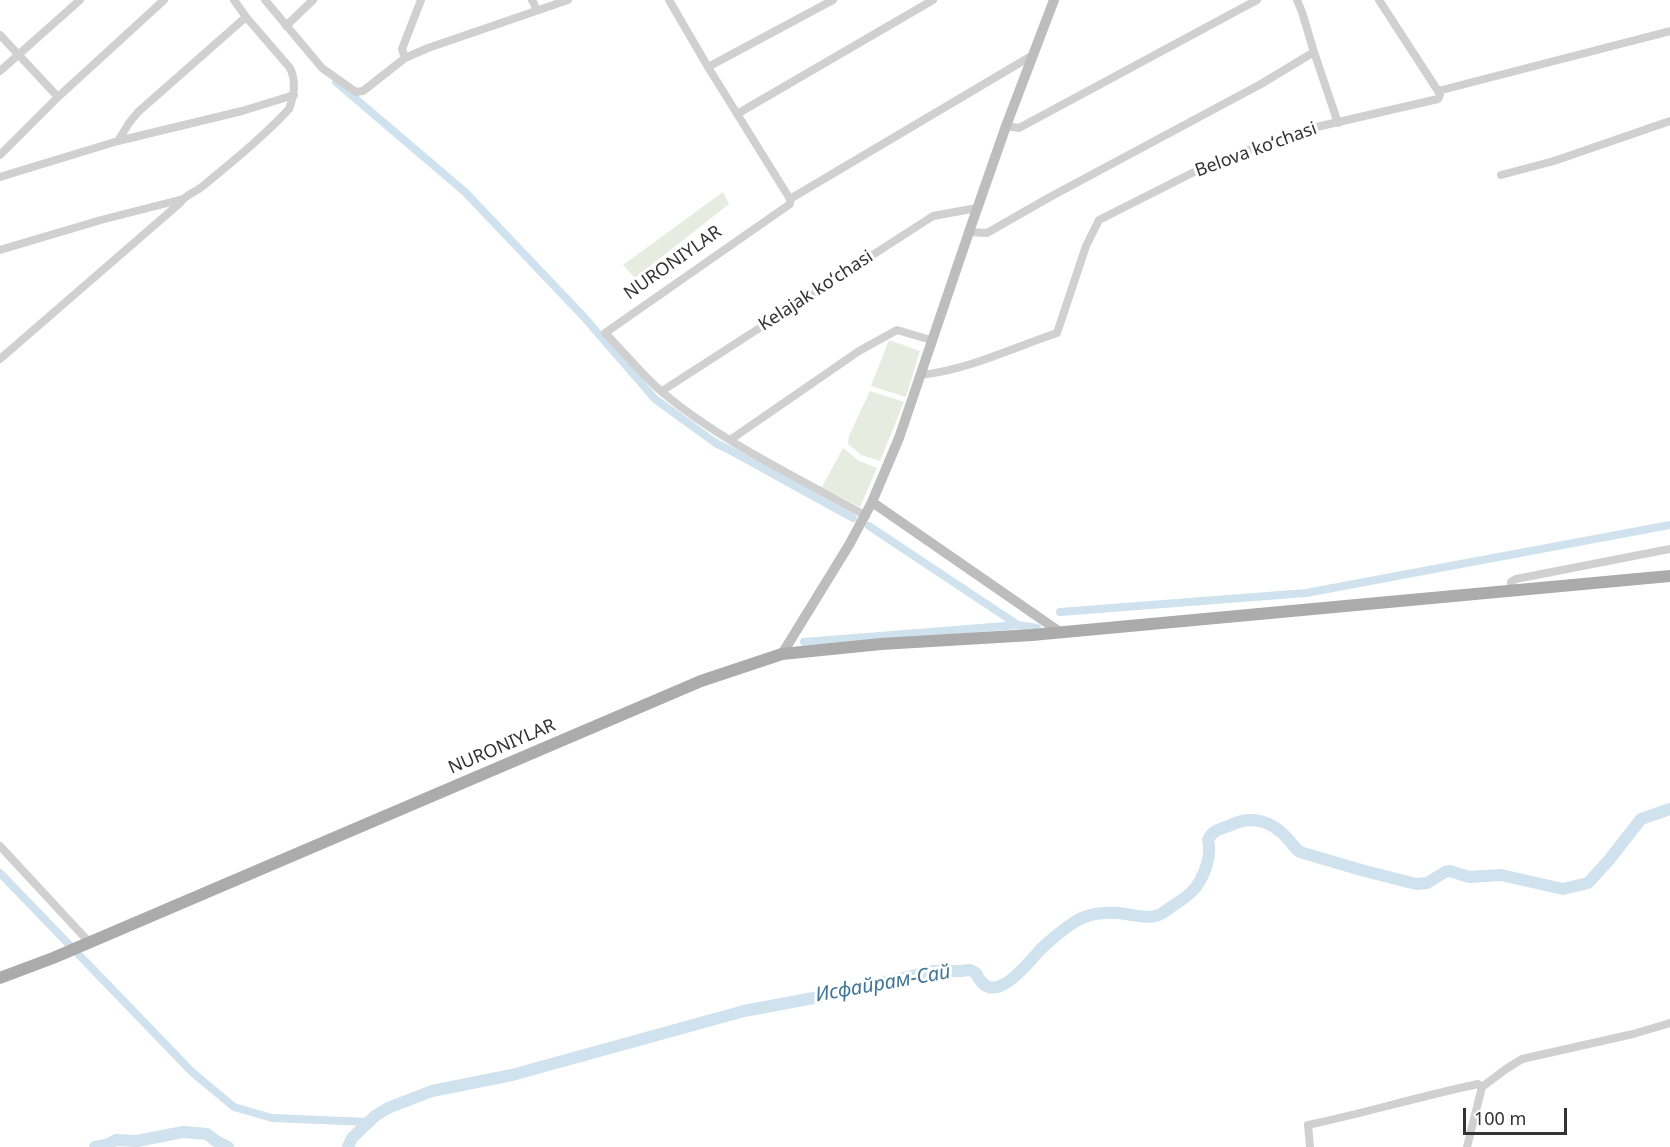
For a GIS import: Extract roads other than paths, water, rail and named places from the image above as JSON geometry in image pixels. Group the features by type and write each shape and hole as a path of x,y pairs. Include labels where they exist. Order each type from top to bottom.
{"main road":[{"path":"782,654 866,516 899,438 1006,126 1054,0"},
{"path":"872,502 1060,632"},
{"name":"NURONIYLAR","path":"0,978 53,958 701,681 782,654 881,644 1060,632 1670,576"}],"street":[{"path":"0,71 80,0"},
{"path":"0,155 58,97 164,0"},
{"path":"0,250 183,199 196,192 282,117 289,109 294,95 294,81 290,68 234,0"},
{"path":"266,0 322,68 356,92 363,91 405,58 428,48 568,0"},
{"path":"286,26 313,0"},
{"path":"405,58 402,49 421,0"},
{"path":"532,0 537,10"},
{"path":"669,0 790,199"},
{"path":"708,67 832,0"},
{"path":"737,114 933,0"},
{"path":"1006,126 1019,128 1257,0"},
{"path":"1297,0 1338,123"},
{"path":"1379,0 1438,91"},
{"path":"118,141 138,112 246,17"},
{"name":"Belova koʻchasi","path":"920,375 940,373 996,356 1057,333 1086,246 1099,220 1196,171 1308,129 1438,99 1440,95 1438,91 1670,31"},
{"path":"0,35 58,97"},
{"path":"969,232 987,233 1261,84 1314,52"},
{"name":"NURONIYLAR","path":"866,516 730,440 662,391 605,333 790,204 790,199 1033,55"},
{"path":"0,177 118,141 242,111 294,95"},
{"path":"1501,175 1554,161 1670,121"},
{"path":"0,359 183,199"},
{"name":"Kelajak koʻchasi","path":"662,391 933,216 977,208"},
{"path":"730,440 859,351 897,330 932,340"},
{"path":"1512,592 1511,582 1516,579 1670,549"},
{"path":"0,846 89,942"},
{"path":"1467,1147 1482,1087 1522,1059 1633,1034 1670,1023"},
{"path":"1310,1147 1308,1125 1360,1114 1441,1092 1478,1084 1482,1087"}],"waterway":[{"path":"336,82 465,192 583,316 655,399 717,444 853,518"},
{"path":"1060,612 1306,593 1670,525"},
{"path":"869,526 1018,625"},
{"path":"804,642 1018,625 1037,628"},
{"name":"Исфайрам-Сай","path":"348,1147 352,1138 375,1116 388,1108 432,1091 512,1075 744,1011 819,997 933,971 970,970 976,973 983,984 992,988 1001,986 1019,972 1059,933 1084,917 1112,913 1149,917 1165,911 1188,896 1205,870 1210,836 1218,830 1246,820 1261,821 1275,827 1300,852 1416,884 1427,883 1450,871 1469,877 1501,875 1563,889 1588,883 1641,819 1670,809"},
{"path":"0,873 192,1072 234,1107 272,1118 369,1122"},
{"name":"Исфайрам-Сай","path":"95,1147 116,1140 137,1141 183,1132 207,1134 228,1147"}]}
